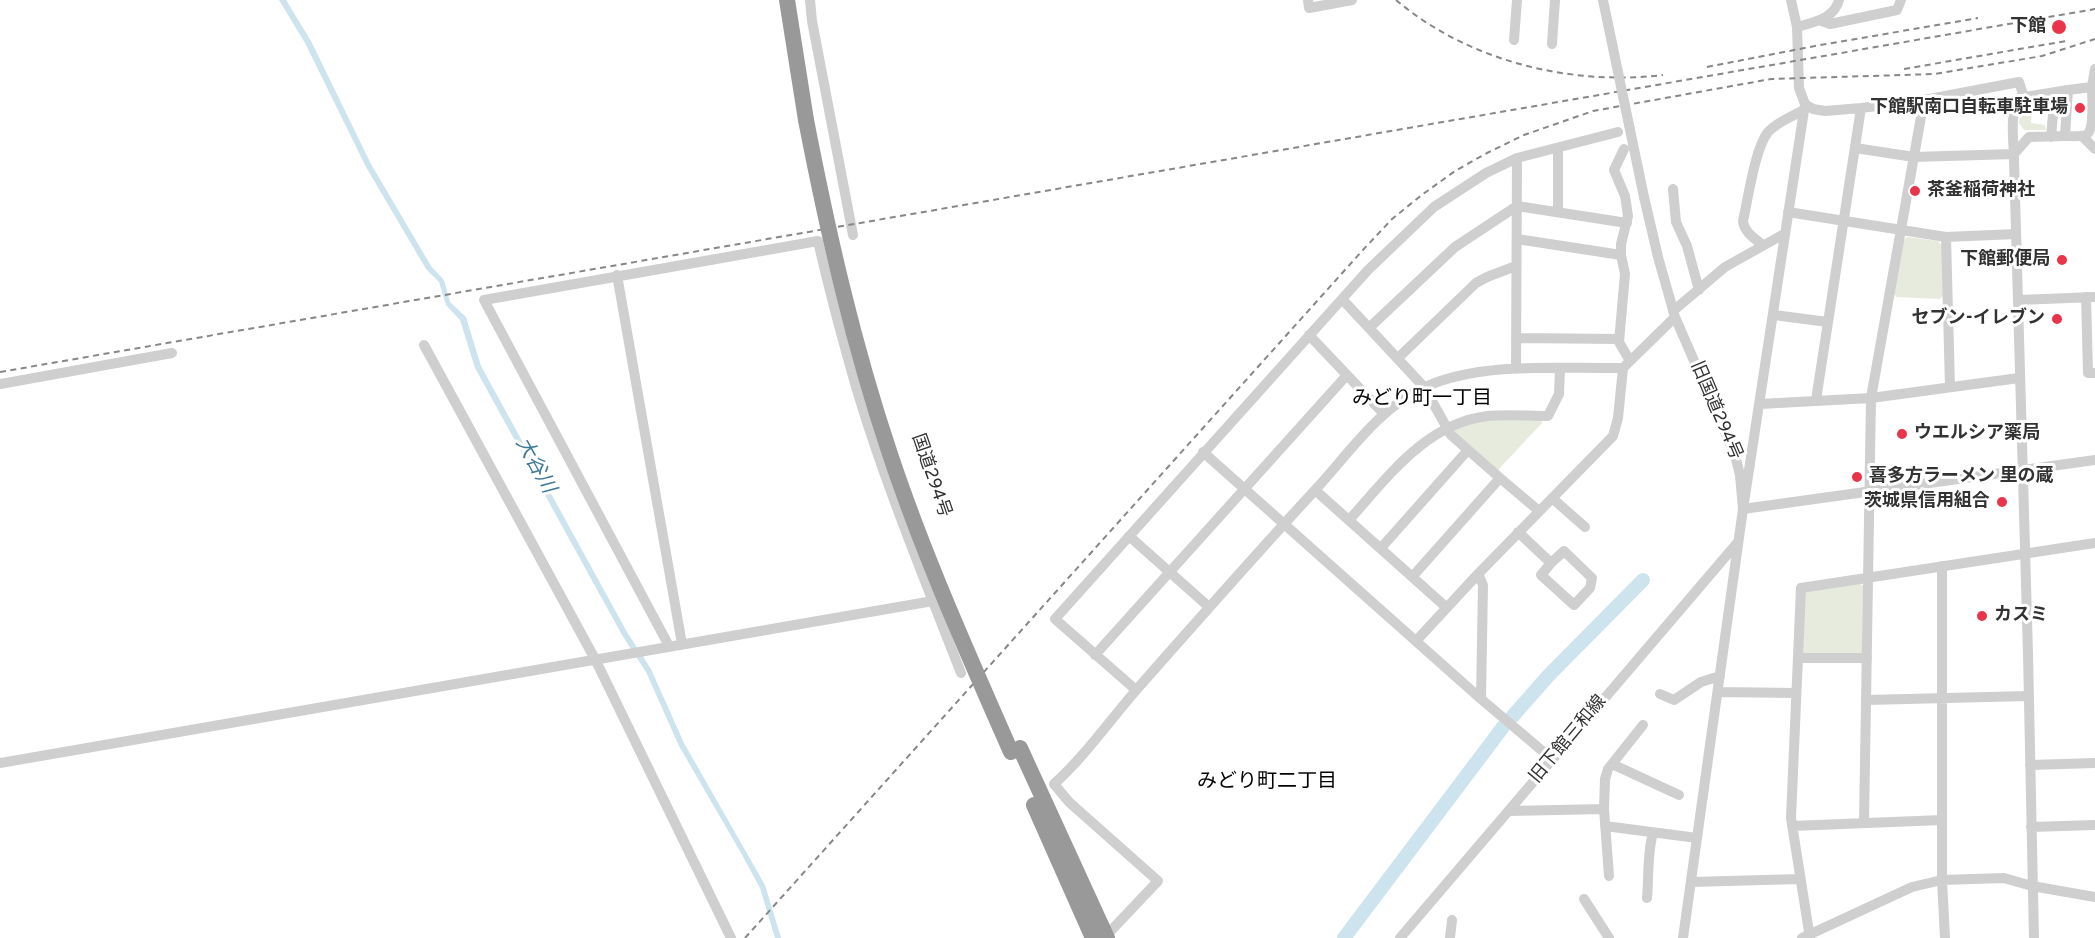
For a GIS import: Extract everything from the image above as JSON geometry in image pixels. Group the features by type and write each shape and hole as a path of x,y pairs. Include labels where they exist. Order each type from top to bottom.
{"highway":[{"name":"国道294号","path":"788,0 811,119 854,297 878,384 900,450 939,559 1016,750 1103,937"},
{"name":"国道294号","path":"798,0 811,119"}],"street":[{"path":"810,0 812,21 853,235"},
{"path":"1308,0 1309,8 1352,0"},
{"path":"1515,40 1517,0"},
{"path":"1552,44 1555,0"},
{"name":"旧国道294号","path":"1603,0 1644,196 1674,314 1735,455 1740,475 1743,508 1683,938"},
{"path":"1791,0 1797,27 1800,88 1805,107 1743,508 2095,460"},
{"path":"1797,27 1831,14 1838,6 1839,0"},
{"path":"1820,20 1830,24 1897,10 1901,0"},
{"path":"2095,69 2092,87 2095,144"},
{"path":"1763,245 1750,234 1743,221 1759,153 1767,133 1805,107 1825,111 1861,108 1924,100 2019,82 2024,97"},
{"path":"2034,938 2014,123 2017,102 2024,97 2092,87"},
{"path":"2065,136 2068,90"},
{"path":"2051,137 2055,92"},
{"path":"1864,823 1871,398 1924,100"},
{"path":"1816,400 1861,108"},
{"path":"2014,123 2029,137 2082,136 2093,128"},
{"path":"1136,690 1055,620 1342,298 1395,241 1434,207 1486,172 1517,158 1618,132"},
{"path":"2082,136 2095,149"},
{"path":"1855,148 1914,157 2014,154 2029,137"},
{"path":"1558,148 1558,212"},
{"path":"1416,641 1518,532 1613,436 1626,365 1619,339 1625,274 1621,244 1628,216 1625,196 1614,170 1624,149"},
{"path":"1516,369 1517,158"},
{"path":"1673,189 1676,222 1687,246 1699,290"},
{"path":"1370,328 1455,247 1517,206 1627,223"},
{"path":"1788,212 1946,237 2016,234"},
{"path":"1103,937 1158,881 1069,802 1054,784 1078,762 1136,690 1384,414 1424,387 1462,374 1516,369 1626,365 1674,314 1725,267 1784,234"},
{"path":"1946,237 1950,387"},
{"path":"1517,239 1621,255"},
{"path":"664,647 484,300 818,241 834,309 862,404 902,520 962,673"},
{"path":"1398,358 1476,283 1516,266"},
{"path":"617,275 682,644"},
{"path":"2018,300 2091,297 2088,373 2095,373"},
{"path":"1342,298 1424,387 1446,428 1539,511"},
{"path":"1774,315 1828,322"},
{"path":"1309,335 1384,414"},
{"path":"1516,338 1619,339"},
{"path":"424,345 598,658 731,938"},
{"path":"0,384 172,353"},
{"path":"1349,520 1413,451 1446,428 1463,421 1490,416 1548,416 1559,394 1560,369"},
{"path":"1095,655 1347,375"},
{"path":"1760,404 1871,398 2019,378"},
{"path":"1381,548 1468,450"},
{"path":"1203,452 1553,760"},
{"path":"1413,576 1500,478"},
{"path":"1316,489 1447,608"},
{"path":"1552,498 1585,527"},
{"path":"1518,532 1551,563"},
{"path":"1129,536 1209,608"},
{"name":"旧下館三和線","path":"1400,938 1738,542"},
{"path":"2095,543 1801,588 1792,826 1807,937 1912,887 1942,880 2004,878 2032,886 2095,897"},
{"path":"1564,551 1592,578 1590,588 1574,605 1541,576 1551,563 1564,551"},
{"path":"1942,566 1942,880 1945,938"},
{"path":"1478,574 1483,585 1481,699"},
{"path":"0,763 933,601"},
{"path":"1799,658 1867,658"},
{"path":"1660,694 1674,700 1701,682 1720,676"},
{"path":"1718,692 1796,693"},
{"path":"1866,700 2028,696"},
{"path":"1609,876 1604,809 1605,779 1612,764 1643,725"},
{"path":"2030,765 2095,763"},
{"path":"1612,764 1679,795"},
{"path":"1509,811 1604,809"},
{"path":"1792,826 1942,820"},
{"path":"2031,827 2095,825"},
{"path":"1605,826 1697,838"},
{"path":"1647,898 1648,851 1653,833"},
{"path":"1691,882 1800,879"},
{"path":"1584,899 1609,938"},
{"path":"1450,938 1452,920"}],"shaded area":[{"path":"2047,99 2045,106 2032,109 2031,123 2045,125 2046,130 2024,130 2019,123 2021,111 2029,103"},
{"path":"1907,237 1938,241 1943,247 1944,295 1940,299 1896,297 1894,294 1903,241"},
{"path":"1541,419 1542,423 1498,470 1454,433 1455,429 1483,420"},
{"path":"1858,582 1863,586 1862,653 1802,655 1804,593 1807,590"}],"water":[{"name":"大谷川","path":"279,0 286,0 311,41 371,164 431,266 444,280 450,302 466,317 481,366 627,632 651,669 684,743 765,885 781,938 775,938 760,888 679,746 646,672 622,635 475,368 460,320 446,305 439,282 426,269 366,167 305,43"}],"waterway":[{"path":"1512,717 1549,675 1643,580"},
{"path":"1344,938 1503,727"}],"railway":[{"path":"1396,0 1424,21 1455,39 1522,64 1557,72 1592,76 1663,75"},
{"path":"0,372 2095,9"},
{"path":"1707,67 1978,18"},
{"path":"745,938 1362,251 1392,219 1455,171 1524,135 1593,111 1771,79 1935,74 2042,56 2095,39"},
{"path":"1904,69 2066,41"}],"place":[{"name":"下館","path":"2059,27"},
{"name":"下館駅南口自転車駐車場","path":"2080,108"},
{"name":"茶釜稲荷神社","path":"1915,191"},
{"name":"下館郵便局","path":"2062,260"},
{"name":"セブン-イレブン","path":"2057,319"},
{"name":"ウエルシア薬局","path":"1902,434"},
{"name":"喜多方ラーメン 里の蔵","path":"1857,477"},
{"name":"茨城県信用組合","path":"2002,502"},
{"name":"カスミ","path":"1982,616"}],"district":[{"name":"みどり町一丁目","path":"1422,400"},
{"name":"みどり町二丁目","path":"1267,783"}]}
